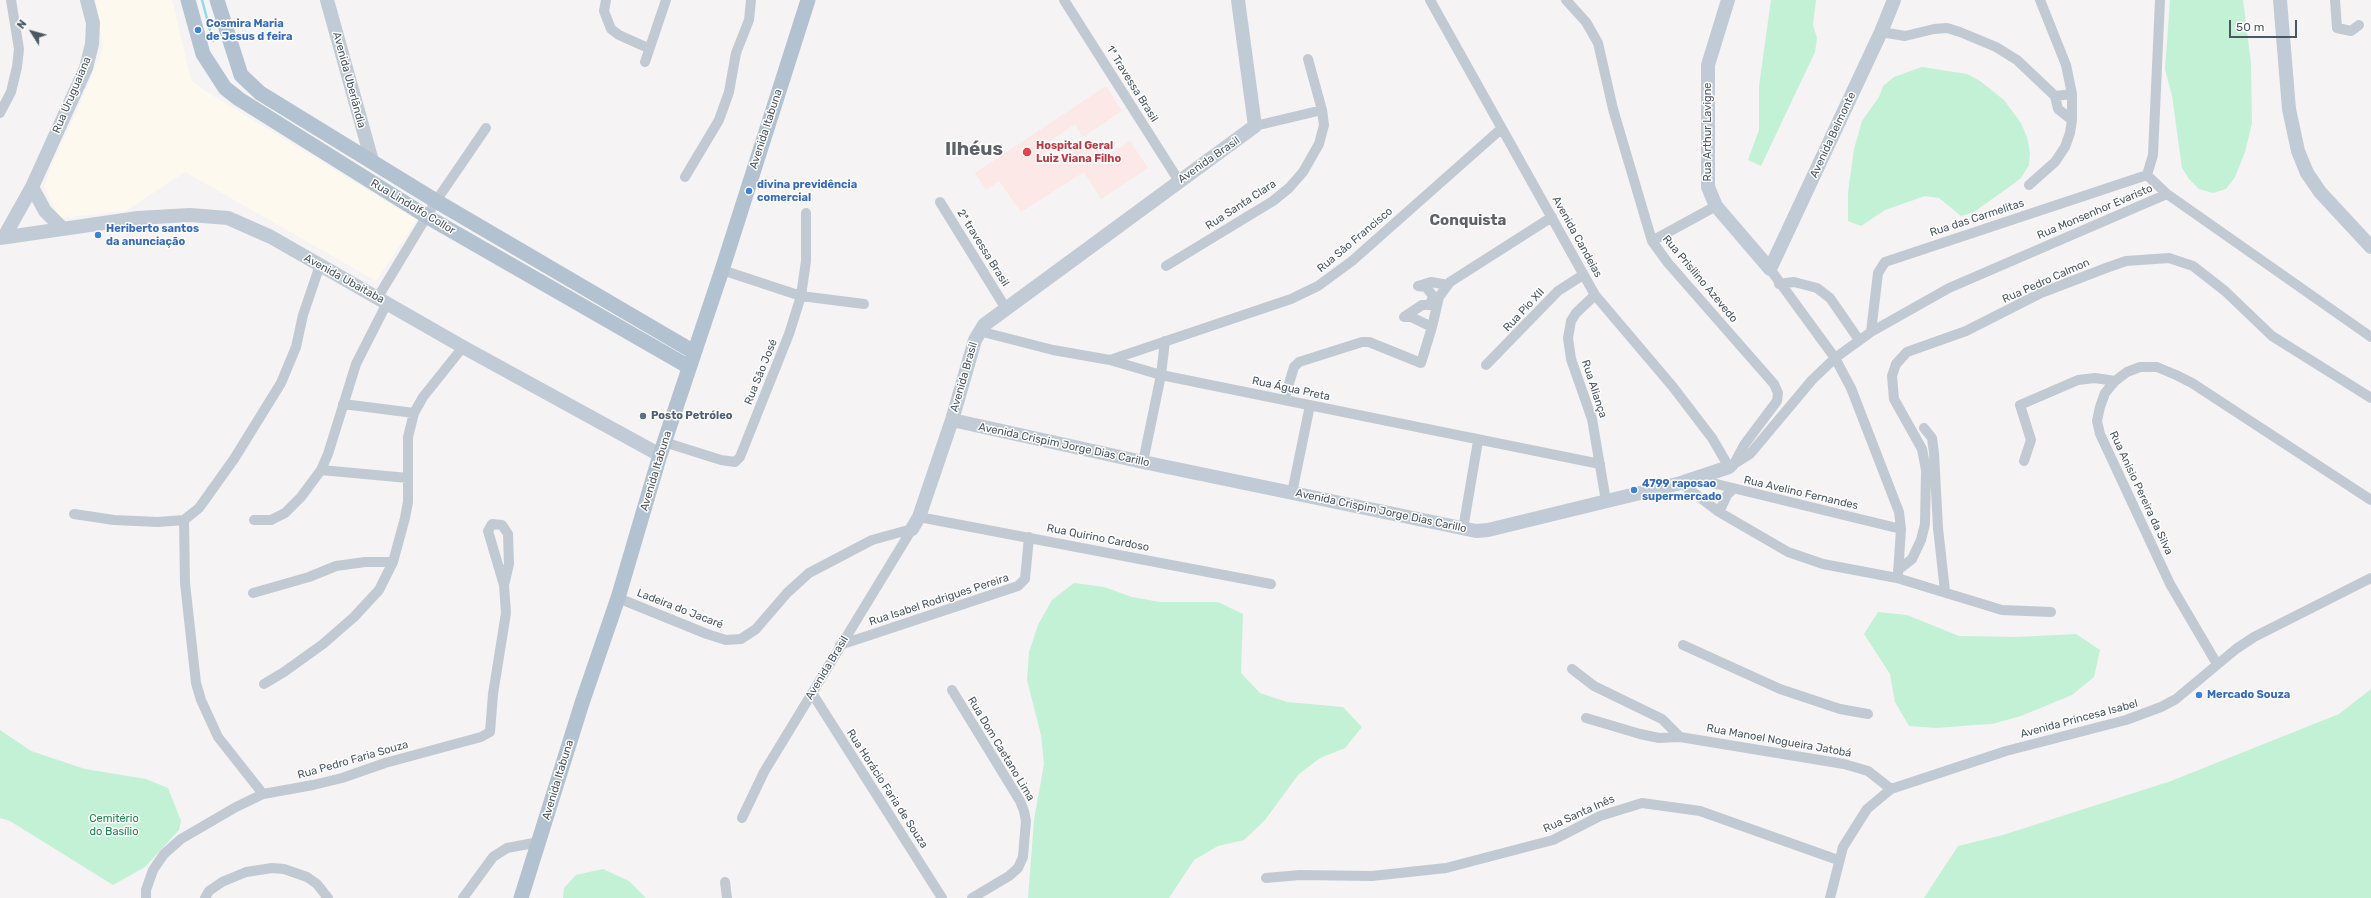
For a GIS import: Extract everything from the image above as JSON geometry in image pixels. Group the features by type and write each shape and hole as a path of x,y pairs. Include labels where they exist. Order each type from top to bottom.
{"main road":[{"name":"Rua Lindolfo Collor","path":"188,0 203,54 224,88 245,103 426,216 689,367"},
{"name":"Rua Lindolfo Collor","path":"217,0 236,62 245,80 260,93 436,201 694,352"},
{"name":"Avenida Itabuna","path":"521,898 540,842 582,703 618,598 662,448 722,270 808,0"}],"street":[{"path":"0,112 11,92 17,67 18,49 10,0"},
{"name":"Rua Uruguaiana","path":"2,237 32,187 86,68 93,23 87,0"},
{"name":"Avenida Uberlândia","path":"327,0 372,161"},
{"path":"606,0 604,11 611,29 619,35 648,48"},
{"path":"645,62 648,48 666,0"},
{"path":"685,177 706,145 729,92 736,53 749,20 751,0"},
{"name":"1ª Travessa Brasil","path":"1064,0 1179,181"},
{"path":"1238,0 1255,126 1322,110"},
{"name":"Avenida Candeias","path":"1430,0 1595,295 1673,387 1712,438 1731,466"},
{"name":"Rua Prisilino Azevedo","path":"1566,0 1586,22 1601,53 1613,109 1652,241 1668,263 1776,387 1778,397 1777,401 1744,445 1731,466"},
{"name":"Avenida Belmonte","path":"1770,269 1882,32 1894,0"},
{"path":"2028,185 2055,162 2065,147 2070,133 2072,120 2072,94 2066,65 2040,0"},
{"path":"2160,0 2153,155 2147,175 2167,194"},
{"path":"2280,0 2289,109 2298,151 2307,173 2320,192 2371,247"},
{"path":"2335,0 2336,28 2350,31 2359,25"},
{"name":"Rua Arthur Lavigne","path":"1724,1 1708,65 1706,177 1708,187 1716,206 1770,269"},
{"path":"1882,32 1900,36 1947,28 1996,47 2017,60 2055,96 2058,109 2072,120"},
{"name":"Rua Santa Clara","path":"1166,266 1273,201 1289,188 1303,172 1319,144 1324,125 1322,110 1308,59"},
{"path":"2055,96 2072,94"},
{"name":"Avenida Brasil","path":"742,818 764,772 919,517 952,420 979,331 991,317 1255,126"},
{"path":"254,520 271,520 284,513 301,497 321,470 328,454 356,364 382,300 426,216 486,128"},
{"name":"Rua São Francisco","path":"1110,360 1291,299 1318,286 1352,261 1501,129"},
{"name":"Rua das Carmelitas","path":"1871,332 1878,273 1885,262 2147,175"},
{"path":"32,187 45,211 63,229"},
{"name":"Rua Monsenhor Evaristo","path":"1835,358 1871,332 1949,288 2167,194 2371,337"},
{"name":"2ª travessa Brasil","path":"940,202 1005,307"},
{"path":"1652,241 1716,206"},
{"name":"Rua São José","path":"662,448 721,460 735,462 738,460 789,334 801,296 806,261 806,213"},
{"name":"Avenida Ubaitaba","path":"2,237 138,218 190,216 228,218 272,237 463,347 662,448"},
{"path":"1284,400 1296,364 1327,352 1369,342 1421,363 1439,297 1448,284 1552,217"},
{"name":"Rua Pedro Calmon","path":"1898,574 1912,559 1921,540 1924,524 1926,470 1922,448 1894,399 1892,376 1896,364 1907,352 1966,331 2042,293 2092,273 2126,262 2153,259 2169,258 2193,266 2225,291 2272,336 2371,398"},
{"path":"74,514 114,520 158,522 184,520 199,508 234,459 281,383 296,347 303,315 320,265"},
{"path":"1770,269 1779,284 1835,358 1851,388 1899,512 1901,529 1898,574"},
{"path":"722,270 801,296 864,304"},
{"name":"Rua Pio XII","path":"1486,365 1558,291 1583,275"},
{"path":"1432,327 1411,317 1404,317 1422,305 1430,305 1433,296 1426,287 1418,286 1431,282 1448,284"},
{"path":"1779,284 1794,282 1817,288 1830,298 1859,340"},
{"name":"Rua Aliança","path":"1595,295 1576,313 1571,321 1568,338 1571,359 1592,418 1606,501"},
{"name":"Rua Água Preta","path":"979,331 1052,350 1110,360 1161,375 1478,441 1600,464"},
{"path":"1143,462 1161,375 1165,341"},
{"path":"264,684 284,672 323,644 354,617 379,590 393,562 408,502 408,437 414,413 423,397 463,347"},
{"name":"Avenida Crispim Jorge Dias Carillo","path":"952,420 1292,493 1463,528 1488,530 1681,483 1731,466 1750,454 1812,380 1835,358"},
{"name":"Rua Anisio Pereira da Silva","path":"2217,664 2170,584 2100,434 2097,421 2100,407 2105,393 2115,381 2127,372 2140,367 2157,367 2176,375 2192,383 2371,500"},
{"path":"2024,461 2031,440 2020,405 2078,380 2095,378 2115,381"},
{"path":"343,404 414,413"},
{"path":"1292,493 1310,405"},
{"path":"1924,428 1932,438 1934,453 1938,528 1945,591"},
{"path":"1463,528 1478,441"},
{"path":"321,470 408,478"},
{"name":"Rua Avelino Fernandes","path":"1696,479 1901,529"},
{"path":"1681,483 1719,512 1788,552 1823,564 1898,574 1977,604 2002,610 2051,612"},
{"path":"1719,512 1727,496 1733,489"},
{"name":"Rua Quirino Cardoso","path":"919,517 1271,584"},
{"path":"184,520 185,583 196,683 201,700 218,737 263,794"},
{"path":"492,524 502,525 508,534 509,564 504,585 488,531 492,524"},
{"name":"Ladeira do Jacaré","path":"618,598 707,634 726,640 741,639 756,629 787,593 808,573 872,540 912,529"},
{"name":"Rua Isabel Rodrigues Pereira","path":"840,645 1018,586 1025,579 1029,537"},
{"path":"253,593 309,577 336,566 365,562 393,562"},
{"name":"Avenida Princesa Isabel","path":"1830,898 1838,860 1858,821 1876,799 1891,789 2006,751 2126,720 2161,707 2176,699 2217,664 2254,637 2371,578"},
{"name":"Rua Pedro Faria Souza","path":"146,898 146,890 154,870 164,854 181,840 263,794 328,782 385,763 481,737 490,732 493,694 506,613 504,585"},
{"path":"1683,645 1780,689 1840,709 1868,714"},
{"path":"1572,669 1594,686 1662,719 1680,737"},
{"name":"Rua Dom Caetano Lima","path":"952,690 1024,811 1024,852 1018,868 1009,876 972,898"},
{"name":"Rua Horácio Faria de Souza","path":"812,693 942,898"},
{"name":"Rua Manoel Nogueira Jatobá","path":"1586,718 1659,738 1680,737 1844,764 1868,772 1891,789"},
{"name":"Rua Santa Inês","path":"1266,878 1300,875 1372,876 1446,868 1553,840 1600,816 1642,803 1700,811 1838,860"},
{"path":"463,898 493,857 507,848 540,842"},
{"path":"205,898 209,891 222,882 246,872 272,868 284,869 307,877 317,884 328,898"},
{"path":"726,882 727,898"}],"shaded area":[{"path":"95,0 172,0 191,80 207,92 417,220 376,281 185,172 126,211 60,218 44,187 51,166 77,111 103,48"},
{"name":"Hospital Geral Luiz Viana Filho","path":"1106,86 1122,111 1083,137 1075,124 1043,146 1053,163 1090,139 1103,158 1130,141 1148,168 1101,199 1084,172 1021,212 999,181 986,190 975,173"}],"green space":[{"path":"1771,0 1816,0 1813,25 1817,38 1815,52 1761,166 1748,160 1759,130 1759,86"},
{"path":"2170,0 2243,0 2251,63 2252,123 2245,152 2235,177 2226,189 2213,193 2199,189 2189,179 2182,168 2172,96 2165,69"},
{"path":"1922,67 1967,74 1980,81 2004,100 2021,123 2027,137 2030,152 2029,165 2021,178 1974,212 1961,216 1939,198 1925,196 1885,210 1861,226 1848,221 1848,192 1854,149 1862,121 1879,97 1883,86 1894,77"},
{"path":"1074,583 1104,587 1132,597 1160,602 1218,602 1243,614 1241,673 1260,693 1287,702 1343,707 1362,727 1345,748 1320,758 1298,775 1265,820 1244,840 1218,846 1194,860 1169,898 1028,898 1034,820 1044,764 1041,735 1027,680 1029,652 1038,625 1052,600"},
{"path":"1878,612 1907,615 1959,636 2017,637 2076,634 2100,650 2094,677 2072,695 2021,716 1992,724 1937,728 1909,726 1895,702 1890,674 1864,634"},
{"path":"2371,689 2371,898 1924,898 1958,846 2003,835 2171,781 2339,714"},
{"name":"Cemitério do Basílio","path":"0,730 31,751 85,769 146,779 168,788 181,821 179,830 145,867 113,885 10,821 0,818"},
{"path":"603,869 629,881 646,898 563,898 564,888 576,875"}],"waterway":[{"path":"202,0 213,41"}],"place":[{"name":"Cosmira Maria de Jesus d feira","path":"198,30"},
{"name":"Hospital Geral Luiz Viana Filho","path":"1027,152"},
{"name":"divina previdência comercial","path":"749,191"},
{"name":"Heriberto santos da anunciação","path":"98,235"},
{"name":"Posto Petróleo","path":"643,416"},
{"name":"4799 raposao supermercado","path":"1634,490"},
{"name":"Mercado Souza","path":"2199,695"}],"district":[{"name":"Ilhéus","path":"974,150"},
{"name":"Conquista","path":"1468,221"}]}
